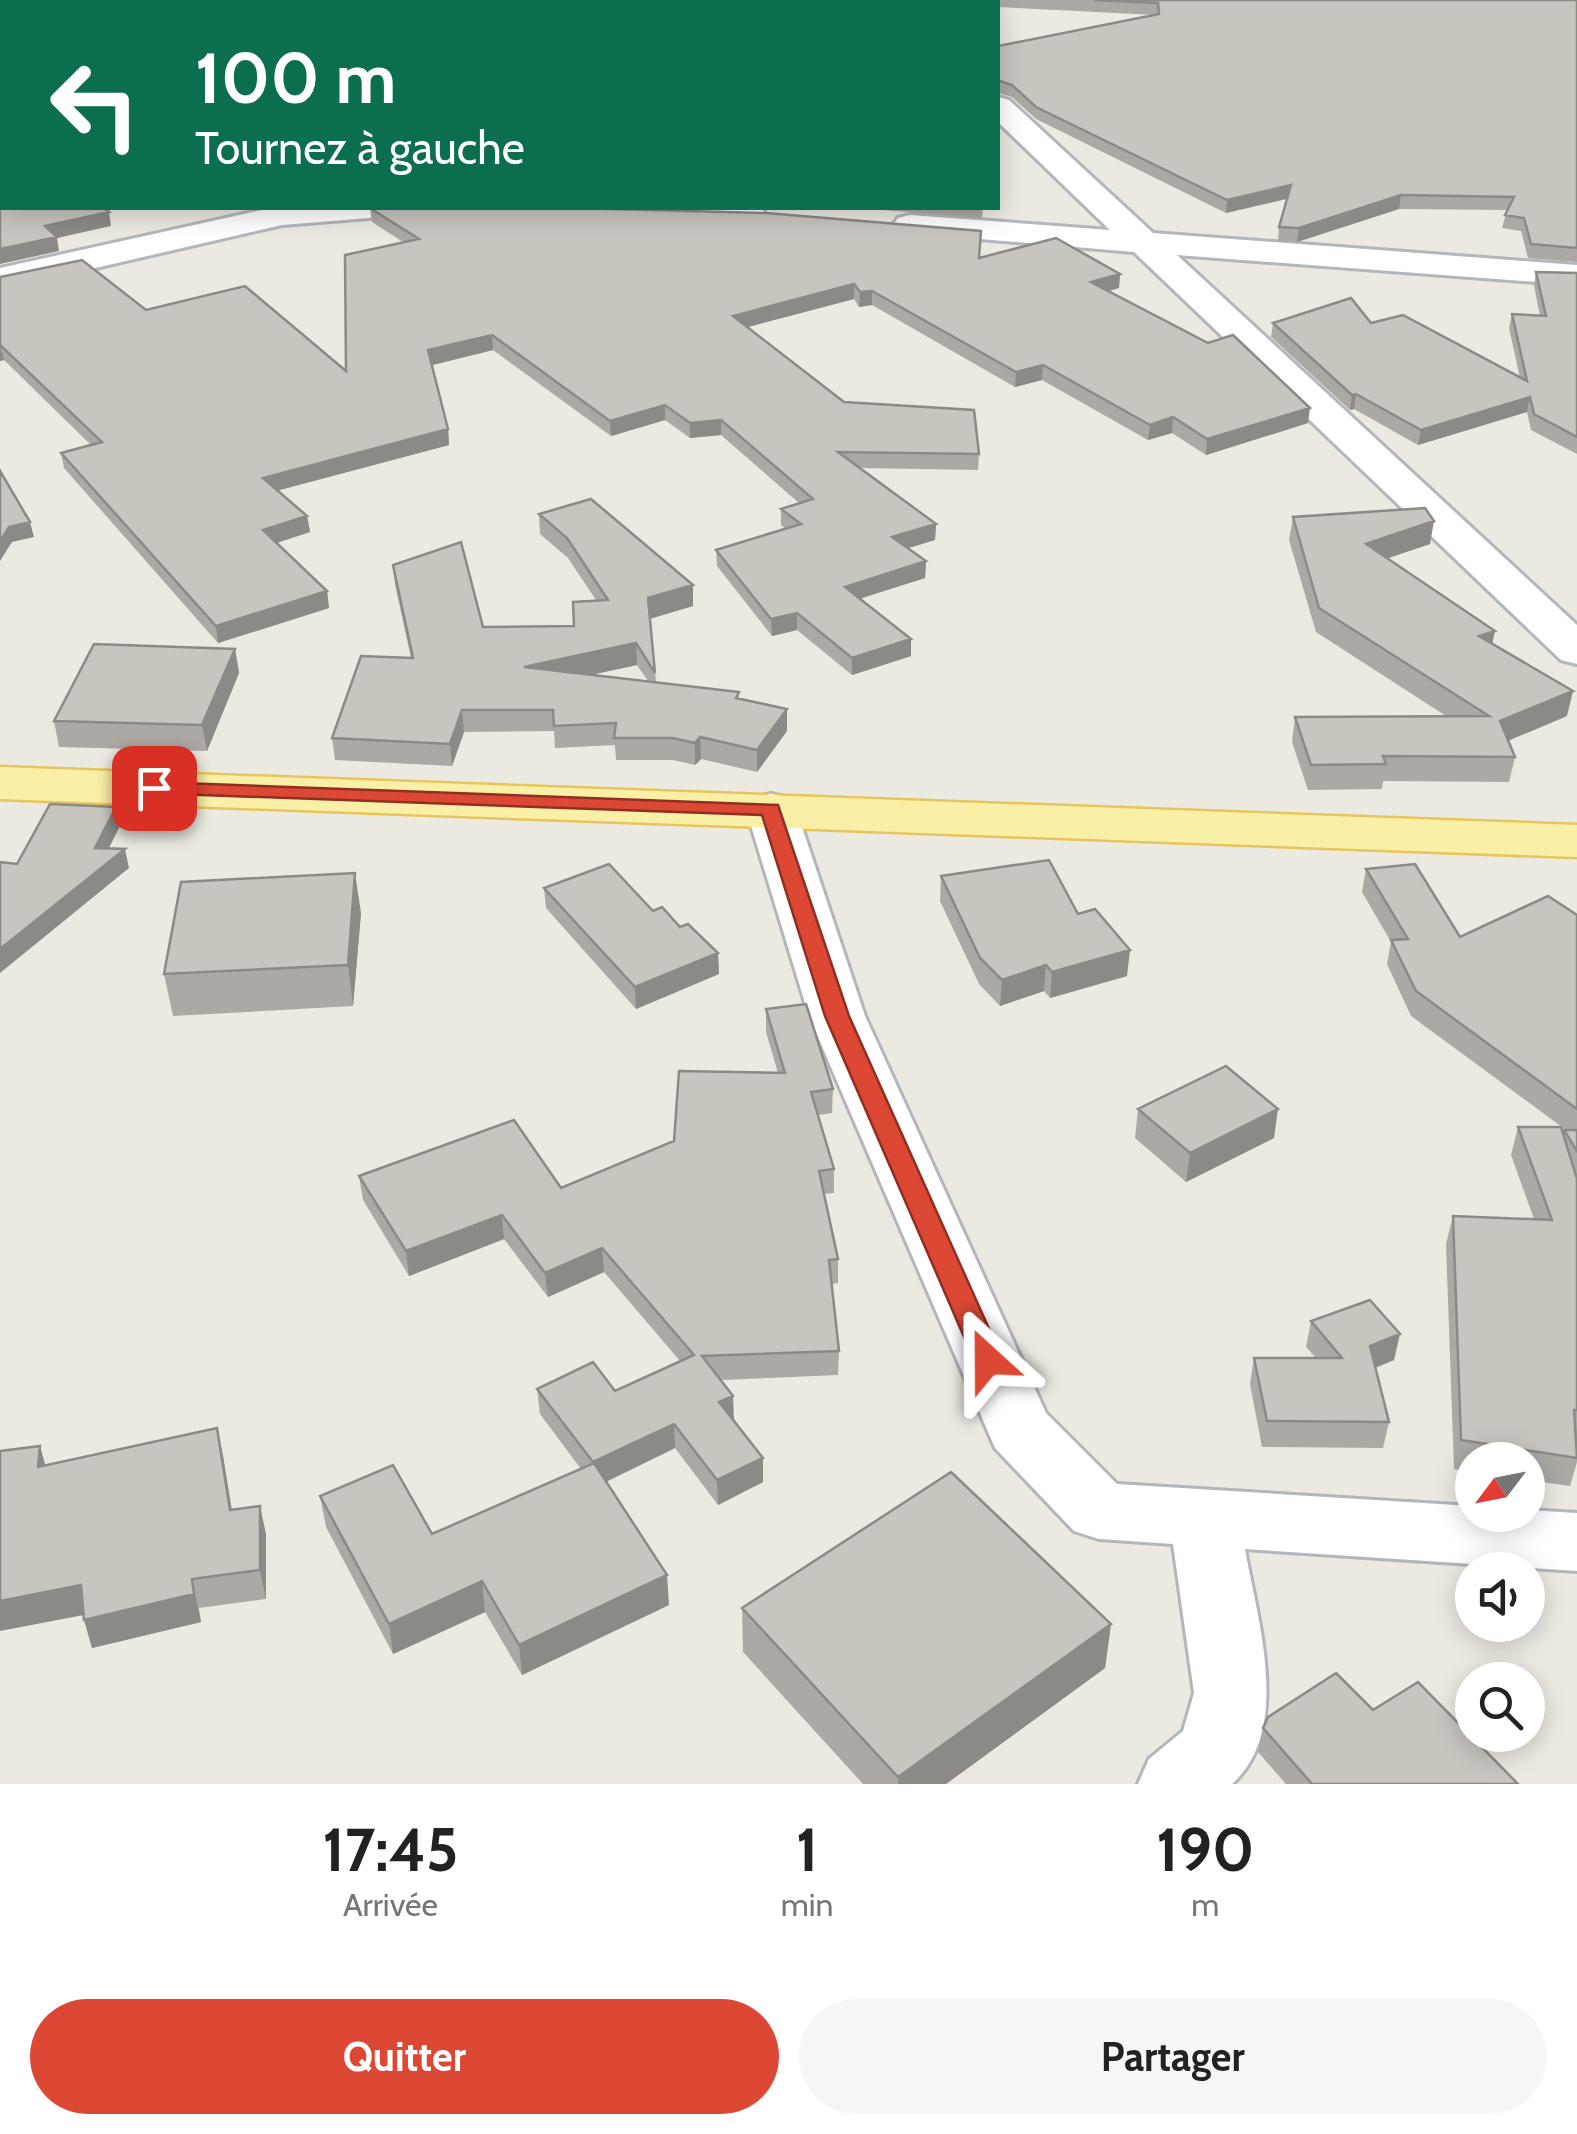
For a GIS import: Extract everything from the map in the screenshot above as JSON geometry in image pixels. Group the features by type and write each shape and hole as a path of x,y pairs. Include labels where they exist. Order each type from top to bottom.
{"main road":[{"path":"0,784 1577,841"}],"street":[{"path":"1000,108 1577,650"},
{"path":"0,279 282,215 344,210"},
{"path":"635,210 785,215"},
{"path":"880,223 1577,276"},
{"path":"770,809 837,1016 1019,1429 1100,1511 1577,1542"},
{"path":"1177,1784 1216,1750 1232,1693 1204,1518"}],"building":[{"path":"1094,0 1577,0 1577,248 1531,244 1524,218 1505,215 1514,197 1401,195 1299,228 1279,227 1291,185 1227,200 1036,107 1012,85 1000,81 1000,46 1159,14 1158,3"},
{"path":"0,210 109,212 45,226 57,237 0,249"},
{"path":"373,210 766,213 981,231 979,258 1056,238 1120,274 1091,282 1208,343 1233,335 1310,408 1207,439 1173,417 1150,425 1043,365 1016,372 872,291 860,292 854,284 733,316 844,402 974,410 979,454 838,452 936,524 892,537 926,561 845,587 911,639 852,658 797,613 771,619 716,550 801,524 781,509 813,499 721,420 690,423 665,405 610,421 492,335 428,350 448,429 263,478 307,516 263,530 327,591 216,626 61,453 102,442 0,345 0,277 82,260 146,310 245,286 346,371 345,255 419,239"},
{"path":"1536,272 1577,273 1577,437 1534,414 1530,397 1421,430 1352,395 1273,323 1351,298 1371,323 1403,315 1527,381 1512,314 1546,316"},
{"path":"0,471 30,522 9,527 0,541"},
{"path":"591,499 693,585 648,598 655,673 636,643 524,667 739,692 736,698 787,709 757,750 700,737 695,743 673,738 614,738 616,723 554,726 553,710 462,710 450,744 332,738 361,656 413,658 393,565 461,542 483,627 574,626 573,602 608,600 567,538 539,514"},
{"path":"1425,508 1434,521 1366,544 1495,631 1479,636 1573,691 1500,721 1515,757 1383,756 1386,764 1311,765 1295,717 1489,716 1319,608 1293,517"},
{"path":"94,644 235,649 202,725 54,721"},
{"path":"50,804 116,807 95,848 125,849 0,949 0,862 17,864"},
{"path":"1049,860 1078,914 1095,909 1130,950 1052,972 1046,965 1002,980 980,958 941,876"},
{"path":"609,864 653,911 662,907 680,927 688,924 718,953 635,987 544,888"},
{"path":"1415,864 1460,937 1548,896 1577,915 1577,1109 1416,991 1391,940 1408,939 1366,869"},
{"path":"355,873 348,965 164,974 181,882"},
{"path":"806,1004 833,1089 811,1092 834,1169 819,1171 838,1259 829,1260 839,1351 702,1356 733,1396 719,1402 763,1458 717,1480 674,1424 593,1462 537,1389 593,1362 615,1391 694,1355 602,1248 545,1273 502,1215 406,1251 359,1176 514,1120 561,1188 674,1141 679,1071 785,1073 766,1009"},
{"path":"1226,1066 1278,1109 1190,1153 1138,1109"},
{"path":"1518,1127 1561,1127 1577,1179 1574,1410 1577,1458 1545,1453 1545,1442 1461,1440 1453,1216 1552,1220"},
{"path":"1564,1130 1577,1130 1577,1151"},
{"path":"1370,1300 1400,1334 1370,1346 1389,1422 1267,1421 1254,1358 1342,1358 1311,1321"},
{"path":"217,1428 230,1510 260,1506 260,1570 192,1579 194,1594 84,1620 81,1585 0,1601 0,1451 40,1446 38,1467"},
{"path":"594,1463 667,1575 519,1645 482,1581 389,1624 320,1496 393,1465 432,1534"},
{"path":"951,1472 1111,1624 898,1777 742,1608"},
{"path":"1336,1673 1373,1710 1418,1682 1455,1720 1455,1752 1487,1752 1518,1784 1312,1784 1263,1728 1268,1717"}],"route":[{"path":"154,788 770,809 837,1016 988,1360"}]}
